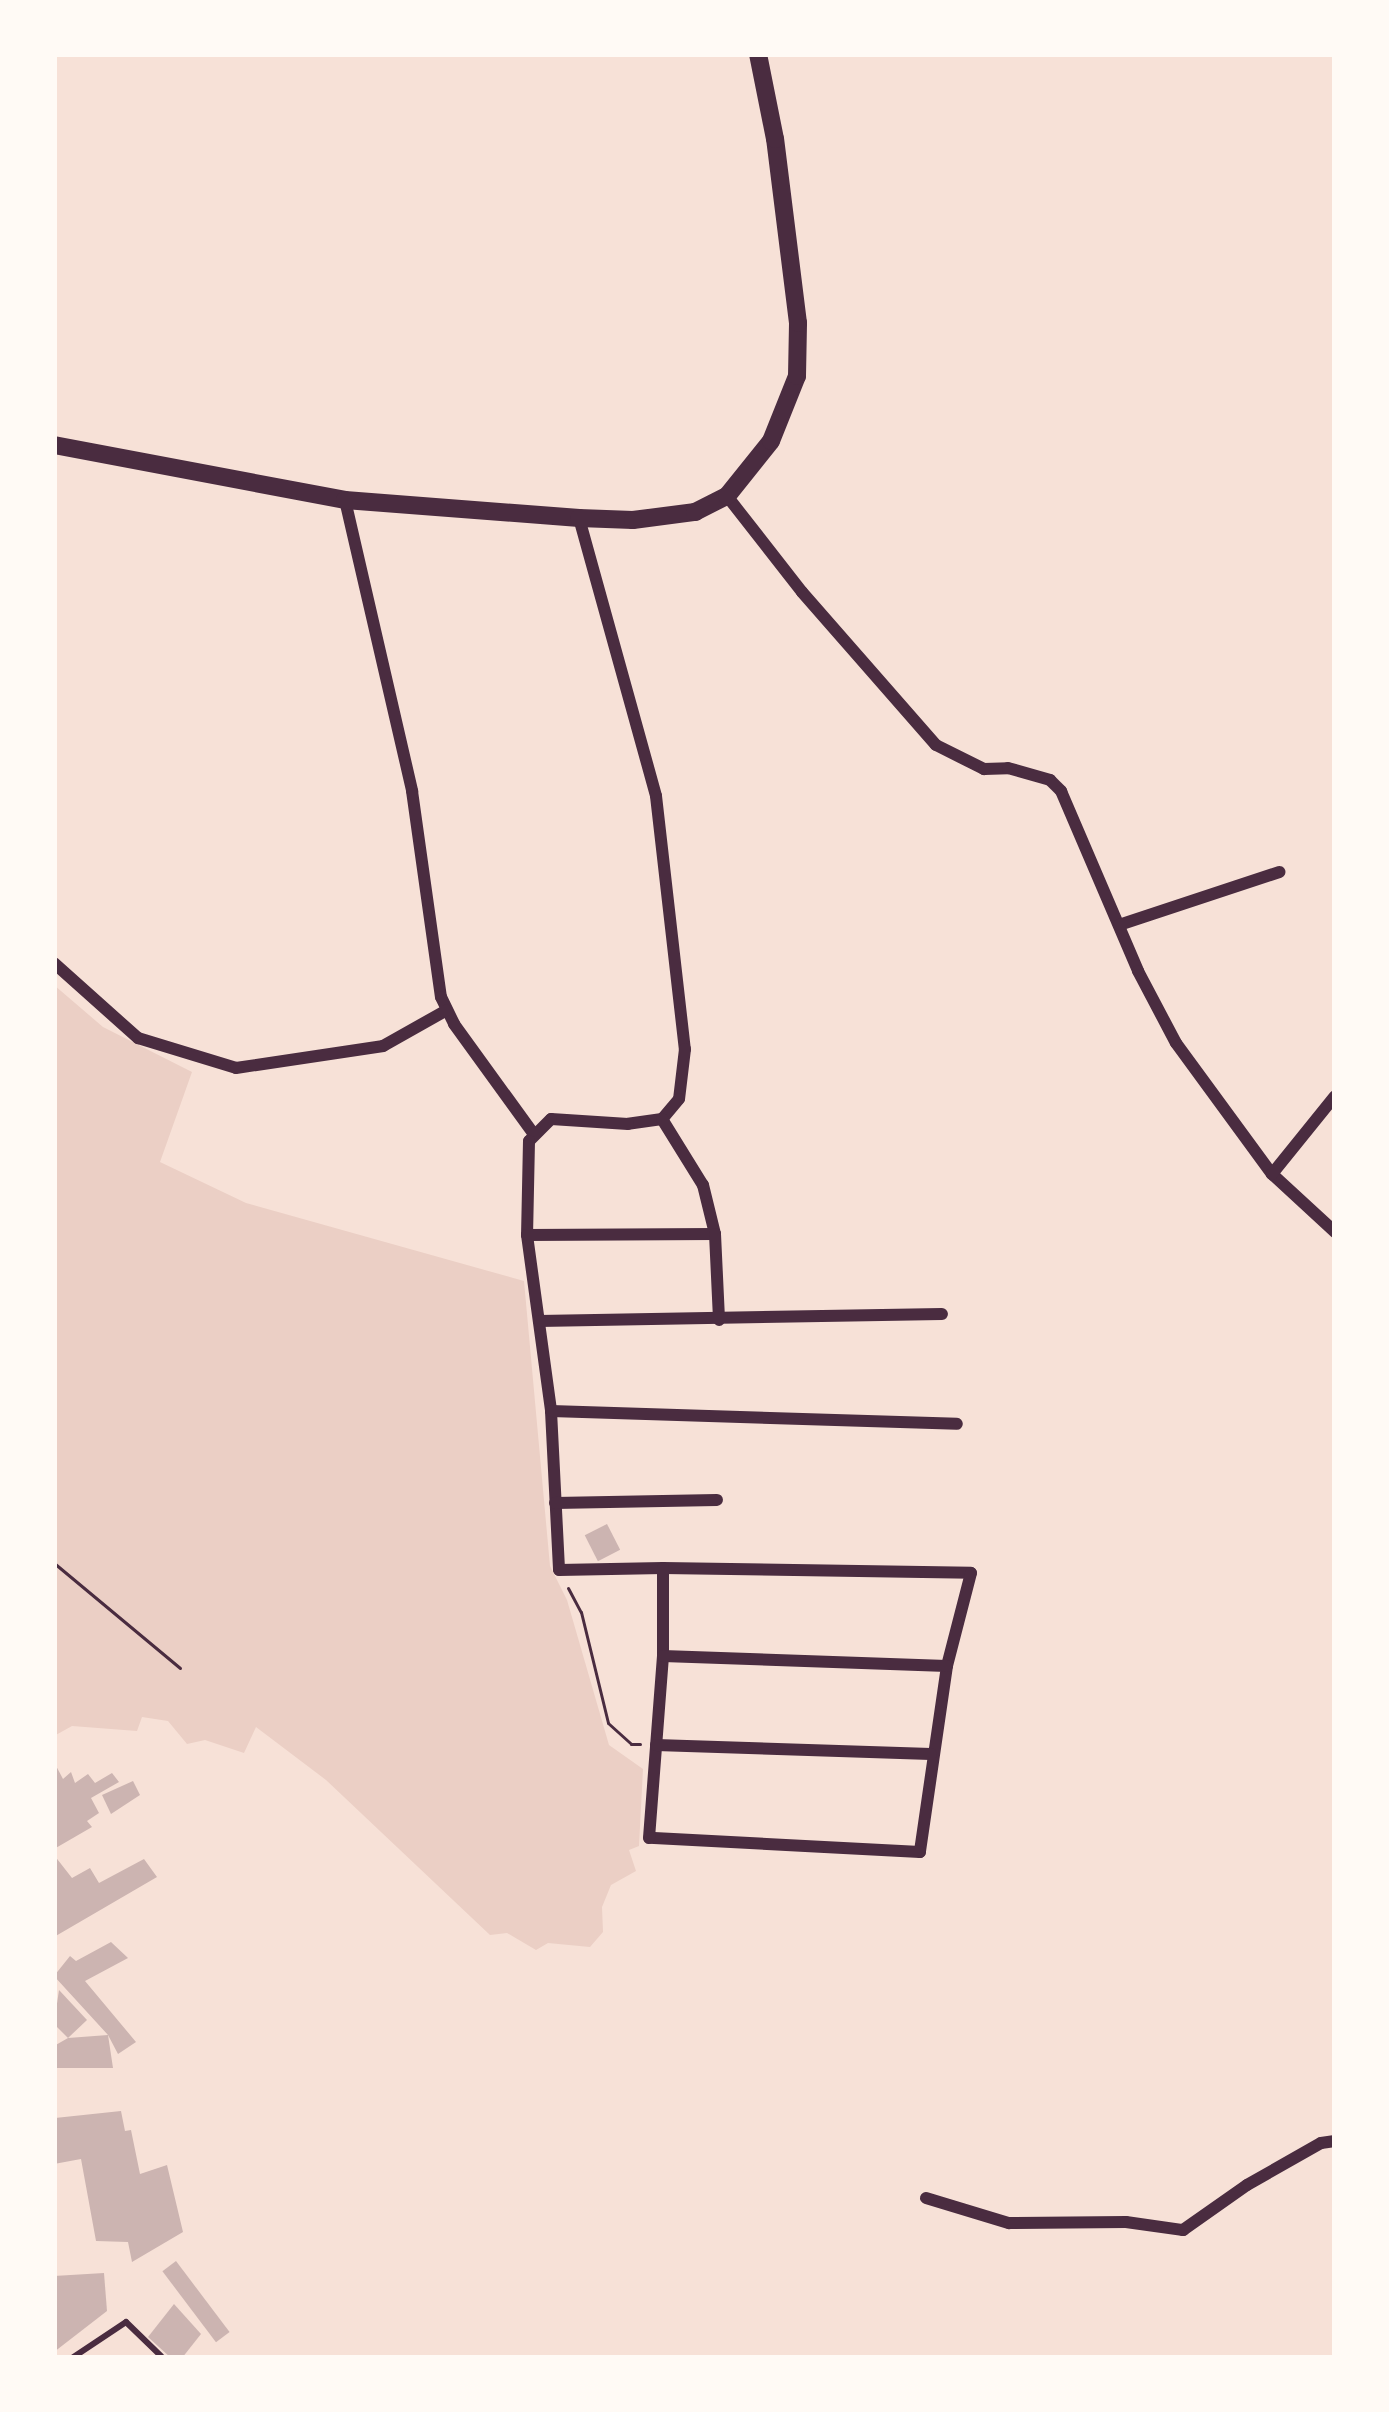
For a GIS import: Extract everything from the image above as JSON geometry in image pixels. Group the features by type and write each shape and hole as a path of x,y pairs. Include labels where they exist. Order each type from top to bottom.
{"main road":[{"path":"54,445 345,500 579,518 695,512 727,496 771,441 796,376 795,300 775,139 758,54"}],"street":[{"path":"727,496 802,592 936,745 956,759 984,769 1028,773 1060,791 1176,1042 1272,1174 1335,1232"},
{"path":"345,500 412,791 447,1010 533,1132"},
{"path":"579,518 656,796 685,1049 680,1099 662,1119 628,1124 551,1119 533,1132 527,1153 527,1235 550,1411 559,1570 663,1568 971,1573 947,1666 920,1852 649,1838 664,1656 663,1568"},
{"path":"1119,925 1279,872"},
{"path":"54,963 138,1038 236,1069 383,1046 447,1010"},
{"path":"1272,1174 1335,1096"},
{"path":"662,1119 704,1185 715,1234 719,1320"},
{"path":"527,1235 715,1234"},
{"path":"539,1321 942,1314"},
{"path":"550,1411 957,1424"},
{"path":"556,1503 717,1500"},
{"path":"664,1656 947,1666"},
{"path":"656,1744 931,1754"},
{"path":"926,2198 1009,2223 1126,2222 1183,2230 1247,2185 1321,2143 1335,2141"}],"lane":[{"path":"72,2358 126,2321 161,2356"}],"path":[{"path":"54,1563 180,1668"},
{"path":"559,1570 581,1612 608,1723 631,1744 656,1744"}],"shaded area":[{"path":"54,985 103,1027 192,1072 160,1162 246,1203 524,1281 550,1566 567,1600 609,1745 643,1769 639,1846 629,1850 636,1871 611,1885 602,1907 603,1932 590,1947 548,1943 536,1950 507,1933 490,1935 326,1780 256,1727 244,1753 205,1740 187,1744 168,1721 142,1717 137,1731 72,1726 54,1736"}],"building":[{"path":"607,1524 620,1550 598,1561 585,1535"},
{"path":"54,1762 63,1779 71,1772 75,1783 88,1774 95,1783 112,1773 119,1782 91,1798 99,1813 87,1821 92,1827 54,1849"},
{"path":"133,1781 140,1795 111,1814 102,1795"},
{"path":"54,1855 72,1878 90,1868 99,1883 144,1859 157,1877 54,1937"},
{"path":"111,1942 128,1958 85,1981 136,2042 118,2054 108,2035 54,1976 70,1956 76,1961"},
{"path":"59,1990 87,2020 68,2038 54,2024"},
{"path":"108,2035 113,2068 54,2068 54,2046 68,2038"},
{"path":"121,2111 125,2131 131,2130 140,2174 167,2165 183,2232 132,2262 128,2242 96,2241 81,2159 54,2164 55,2118"},
{"path":"176,2261 230,2332 216,2342 162,2271"},
{"path":"104,2273 107,2311 54,2352 54,2276"},
{"path":"174,2304 201,2334 182,2358 171,2358 148,2337"}]}
